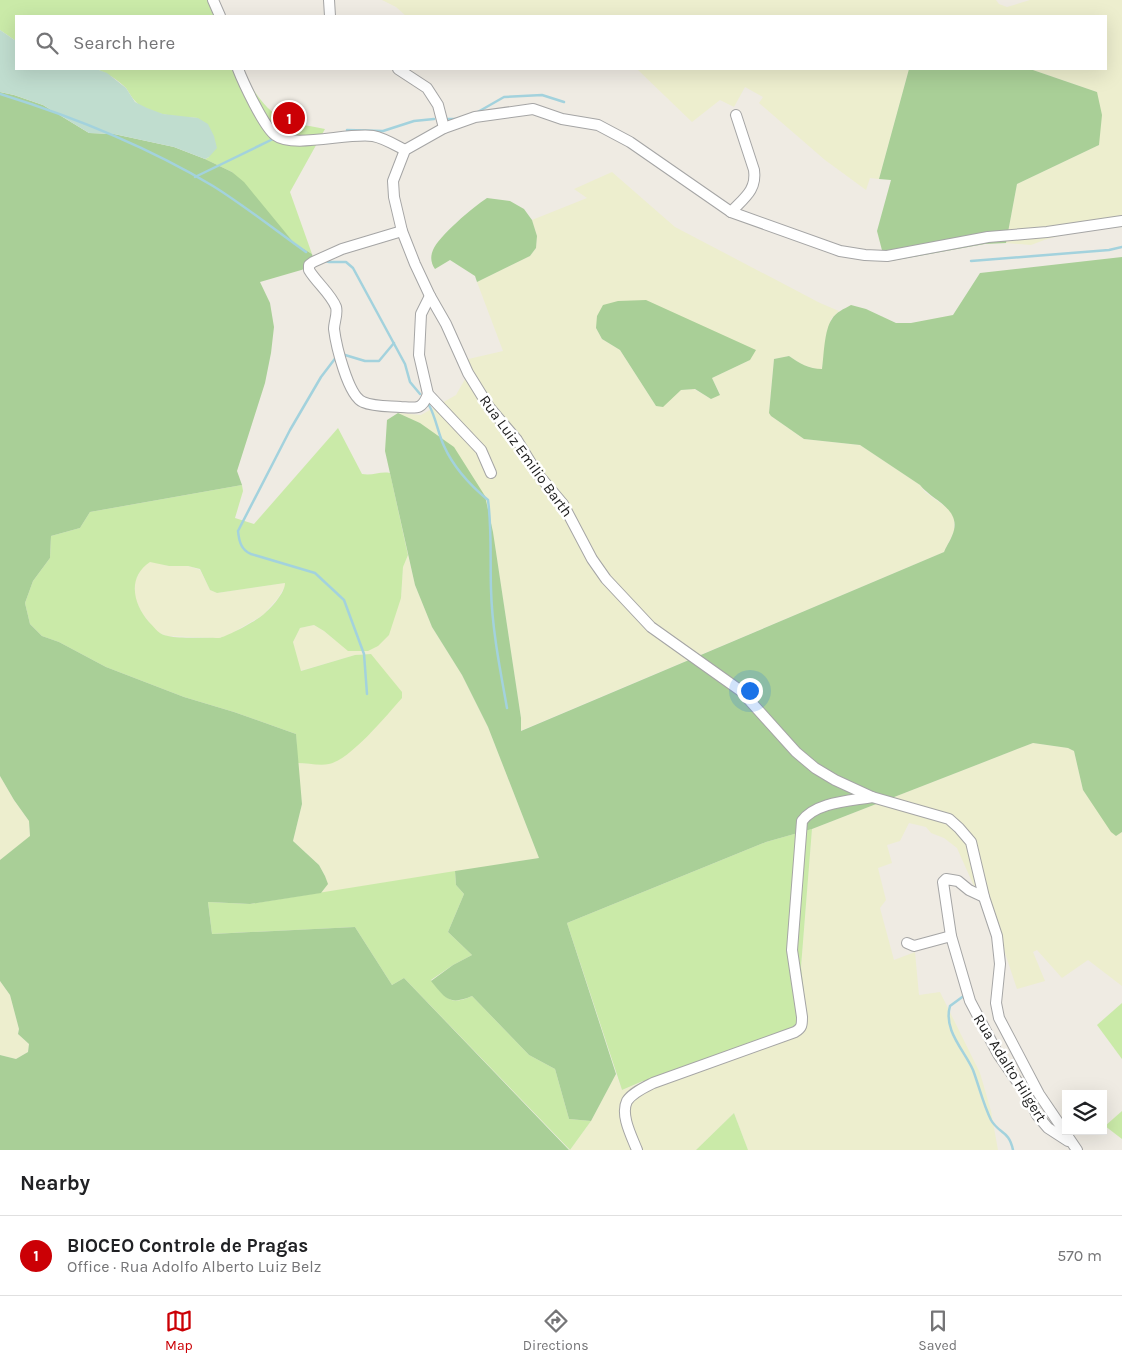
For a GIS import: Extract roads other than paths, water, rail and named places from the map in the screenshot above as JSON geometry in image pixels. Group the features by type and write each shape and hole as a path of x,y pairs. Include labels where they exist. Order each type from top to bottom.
{"street":[{"path":"213,0 220,15"},
{"path":"329,0 330,15"},
{"path":"238,70 261,115 275,135 284,140 375,137 405,150 444,128 475,117 533,109 562,119 598,126 630,142 731,212 840,251 887,256 988,237 1047,232 1122,221"},
{"path":"400,70 427,88 438,105 444,128"},
{"path":"731,212 753,188 755,179 754,170 736,115"},
{"name":"Rua Luiz Emilio Barth","path":"405,150 393,181 394,197 402,231 430,296 446,324 468,373 489,407 517,440 544,483 563,504 592,559 606,579 652,627 740,691 796,752 815,768 835,780 872,796 949,819 960,828 971,842 984,897 999,947 1000,964 996,1002 999,1018 1025,1070 1074,1147"},
{"path":"402,231 342,249 313,262 308,270 331,298 336,308 334,327 336,339 347,379 357,398 363,402 373,404 416,408 424,402 428,394"},
{"path":"430,296 421,314 419,355 428,394 481,450 491,473"},
{"path":"636,1150 629,1130 626,1109 628,1100 640,1090 662,1079 800,1029 802,1018 792,950 802,821 808,813 818,808 872,796"},
{"name":"Rua Adalto Hilgert","path":"984,897 969,890 958,881 946,879 943,882 951,936 970,1001 998,1054 1028,1097 1042,1122 1074,1147"},
{"path":"907,943 914,946 951,936"}],"waterway":[{"path":"0,94 55,112 136,145 162,158 213,186 306,252"},
{"path":"476,113 504,97 542,95 564,102"},
{"path":"347,130 383,131 414,121 434,119"},
{"path":"445,119 456,119"},
{"path":"195,177 273,139"},
{"path":"971,261 1109,250 1122,247"},
{"path":"325,261 346,262 353,268 405,364 410,382 420,394"},
{"path":"345,355 365,361 379,361 394,343"},
{"path":"337,356 321,377 290,430 238,531 241,545 251,554 315,573 344,600 364,654 367,694"},
{"path":"429,405 442,441 452,461 469,482 488,500 493,619 507,708"},
{"path":"965,995 950,1006 949,1023 973,1070 991,1120 1009,1139 1013,1150"}],"place":[{"name":"BIOCEO Controle de Pragas","path":"289,118"}]}
